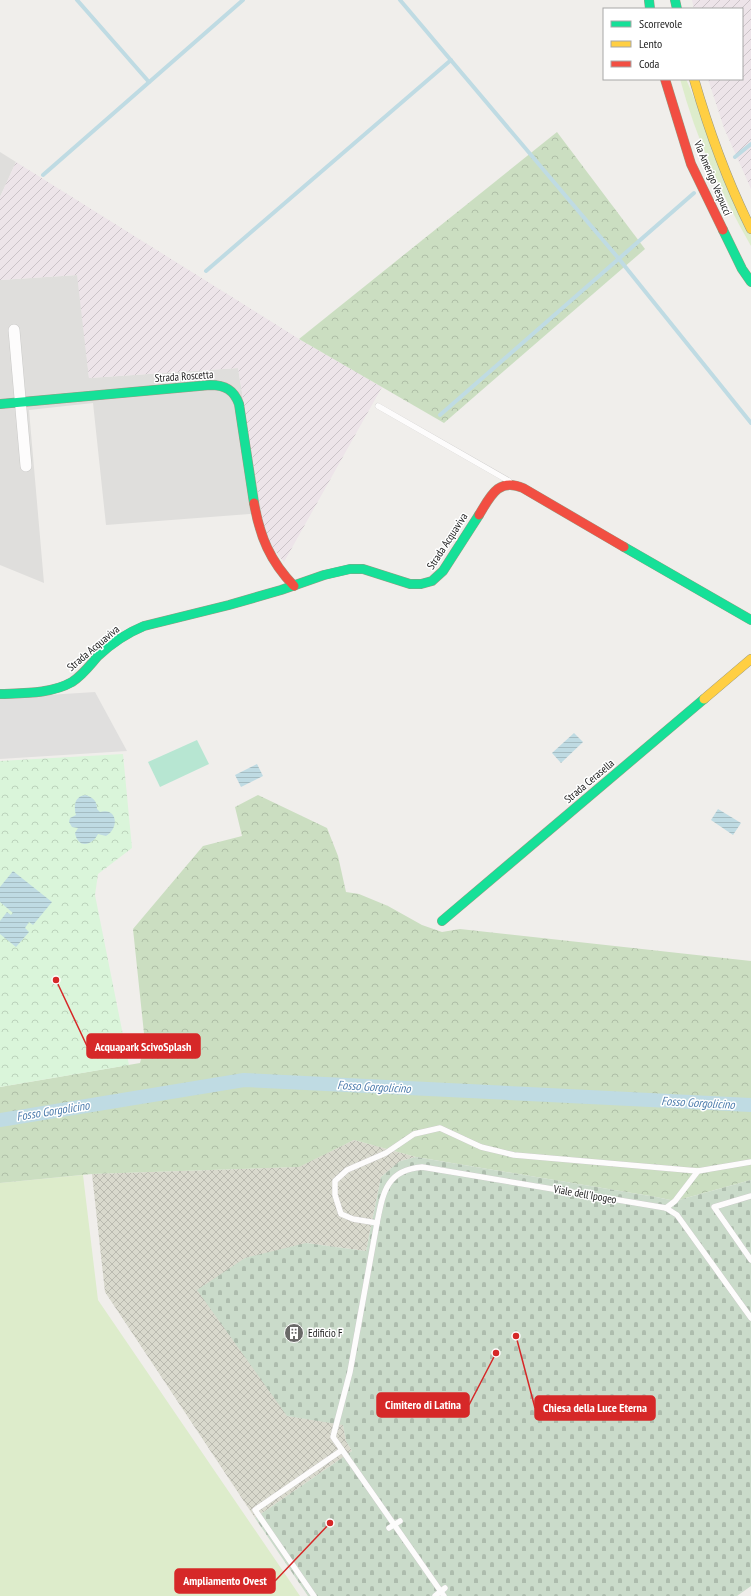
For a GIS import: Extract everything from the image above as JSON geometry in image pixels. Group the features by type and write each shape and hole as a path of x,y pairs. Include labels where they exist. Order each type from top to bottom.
{"street":[{"name":"Via Amerigo Vespucci","path":"665,80 691,164 742,269 751,282"},
{"name":"Via Amerigo Vespucci","path":"694,80 707,127 734,195 751,229"},
{"path":"14,330 26,466"},
{"name":"Strada Roscetta","path":"0,404 210,385 221,385 230,389 236,396 239,404 256,521 266,550 282,576 294,586"},
{"path":"514,484 751,620"},
{"name":"Strada Acquaviva","path":"0,694 52,689 73,681 116,642 139,628 230,605 331,574 357,569 377,573 406,583 418,585 428,584 436,579 443,571 493,493 502,485 514,484"},
{"name":"Strada Cerasella","path":"442,922 751,659"}],"lane":[{"path":"378,406 514,484"},
{"path":"377,1223 354,1219 342,1214 335,1195 335,1181 347,1170 386,1153 414,1134 440,1128 481,1147 514,1155 698,1171 751,1162"},
{"name":"Viale dell'Ipogeo","path":"444,1592 397,1523 333,1437 350,1372 377,1223 385,1188 392,1179 410,1168 422,1167 666,1208"},
{"path":"698,1171 675,1201 666,1208 677,1215 751,1318"},
{"path":"751,1196 714,1207 751,1260"},
{"path":"314,1596 255,1510 342,1450"},
{"path":"389,1528 397,1523"},
{"path":"435,1596 444,1592"}],"shaded area":[{"path":"692,0 751,0 751,189 724,128 708,80 743,80 743,8 694,8"},
{"path":"0,152 16,162 0,197"},
{"path":"16,162 299,339 382,387 284,562 266,540 238,368 89,378 77,275 0,280 0,197"},
{"path":"78,275 89,378 238,368 262,513 106,525 93,403 29,410 44,583 0,565 0,280"},
{"path":"95,692 127,751 0,759 0,698"},
{"path":"354,1140 416,1157 400,1161 381,1177 366,1251 306,1243 287,1416 343,1424 346,1441 352,1451 255,1518 105,1292 92,1174 298,1167"}],"green space":[{"path":"680,80 686,80 751,234 751,246 710,165 686,101"},
{"path":"557,132 645,249 444,423 299,339"},
{"path":"197,740 209,764 160,787 148,762"},
{"path":"123,754 132,848 98,874 95,895 129,1065 0,1087 0,761"},
{"path":"258,795 327,828 338,856 346,892 359,894 388,906 422,925 442,932 460,929 751,961 751,1180 675,1201 416,1157 354,1140 299,1167 92,1174 0,1183 0,1087 140,1063 145,1043 133,929 203,846 242,836 235,807"},
{"path":"416,1157 675,1201 751,1180 751,1586 737,1596 308,1596 255,1518 352,1451 346,1441 343,1425 287,1416 197,1290 245,1258 306,1243 366,1251 381,1177 400,1161"},
{"path":"83,1175 98,1300 300,1596 0,1596 0,1183"}],"water":[{"path":"574,733 583,742 561,763 552,753"},
{"path":"257,764 263,776 241,787 235,775"},
{"path":"85,795 94,800 97,809 100,812 106,811 113,815 115,824 106,836 98,834 89,843 82,844 79,842 75,833 78,828 72,827 69,822 70,818 76,815 75,805 77,800 81,796"},
{"path":"718,809 741,823 733,835 711,820"},
{"path":"13,871 52,902 33,925 29,922 25,928 29,932 16,947 0,934 0,921 7,912 11,915 13,913 0,902 0,887"}],"waterway":[{"path":"77,0 149,82"},
{"path":"43,175 243,0"},
{"path":"400,0 619,259 751,423"},
{"path":"206,271 451,60"},
{"path":"735,157 751,144"},
{"path":"440,415 694,193"},
{"name":"Fosso Gorgolicino","path":"0,1120 244,1080 751,1105"}],"traffic: fast":[{"path":"649,0 650,8"},
{"path":"675,0 677,8"},
{"path":"723,230 742,269 751,282"},
{"path":"0,404 210,385 224,387 232,392 239,404 254,503"},
{"path":"0,694 46,691 64,686 80,676 98,656 114,643 144,626 229,605 281,590 324,575 350,569 363,569 410,584 421,584 432,581 443,571 479,515"},
{"path":"624,547 751,620"},
{"path":"442,921 704,699"}],"traffic: slow":[{"path":"694,80 719,156 751,229"},
{"path":"704,699 751,659"}],"traffic: jam":[{"path":"665,80 691,164 723,230"},
{"path":"479,515 496,491 501,487 514,485 523,488 624,547"},
{"path":"254,503 259,527 267,548 278,567 294,586"}],"place":[{"name":"Acquapark ScivoSplash","path":"56,980"},
{"name":"Edificio F","path":"294,1333"},
{"name":"Chiesa della Luce Eterna","path":"516,1336"},
{"name":"Cimitero di Latina","path":"496,1353"},
{"name":"Ampliamento Ovest","path":"330,1523"}]}
